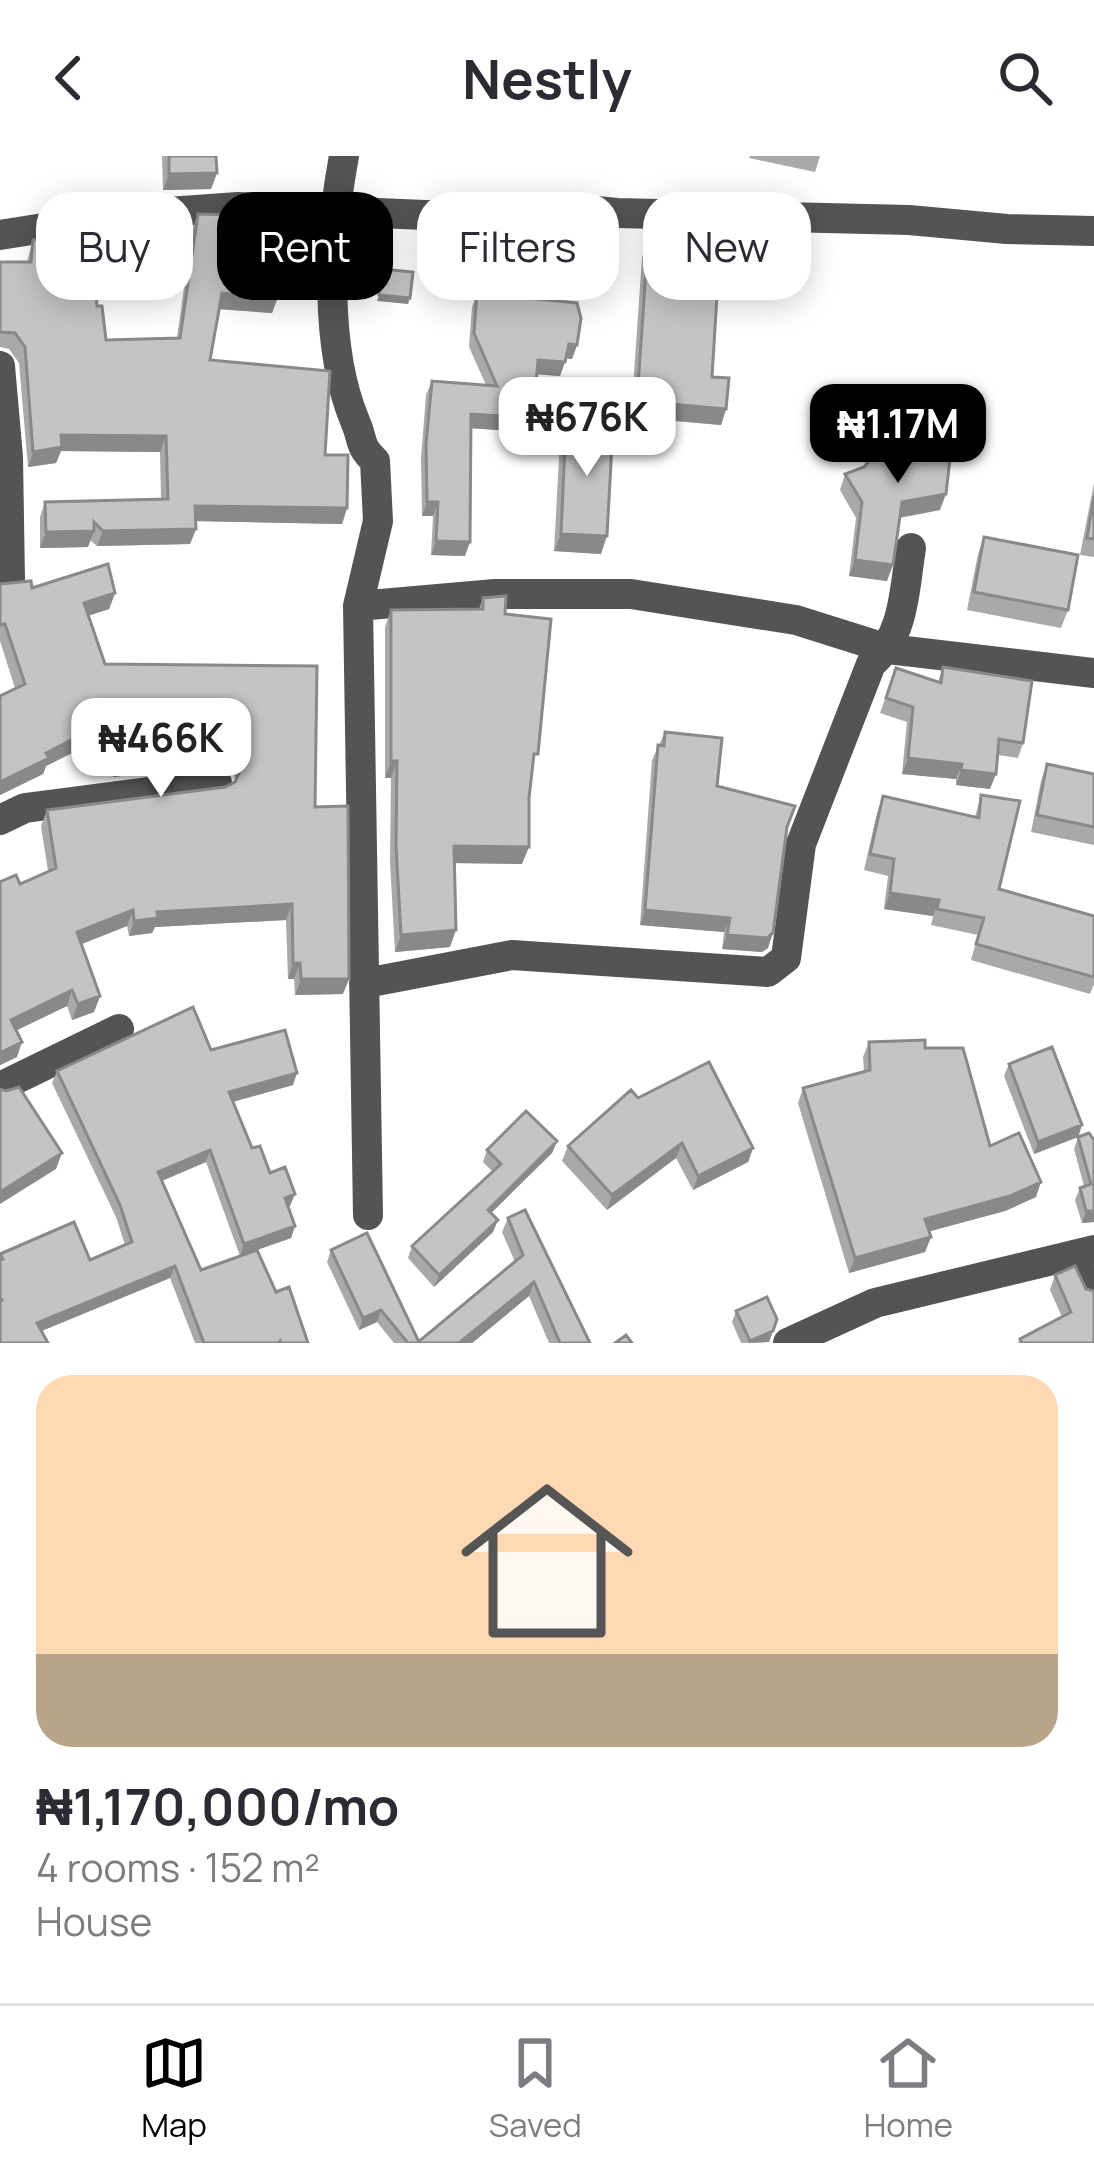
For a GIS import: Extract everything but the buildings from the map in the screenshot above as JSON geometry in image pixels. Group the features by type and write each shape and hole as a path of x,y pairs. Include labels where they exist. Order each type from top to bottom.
{"street":[{"path":"337,192 344,156"},
{"path":"393,215 496,218 555,207 1094,231"},
{"path":"0,235 126,215 217,208"},
{"path":"337,300 340,379 361,447 375,461 378,521 358,606 368,1215"},
{"path":"0,366 8,457 10,580"},
{"path":"366,982 512,955 768,972 779,968 786,958 801,844 871,664 888,650 897,632 911,548"},
{"path":"358,606 495,594 631,595 796,620 888,650 1094,673"},
{"path":"0,820 25,808 64,801 217,783"},
{"path":"0,1087 119,1029"},
{"path":"788,1343 875,1303 1087,1252 1094,1289"}]}
